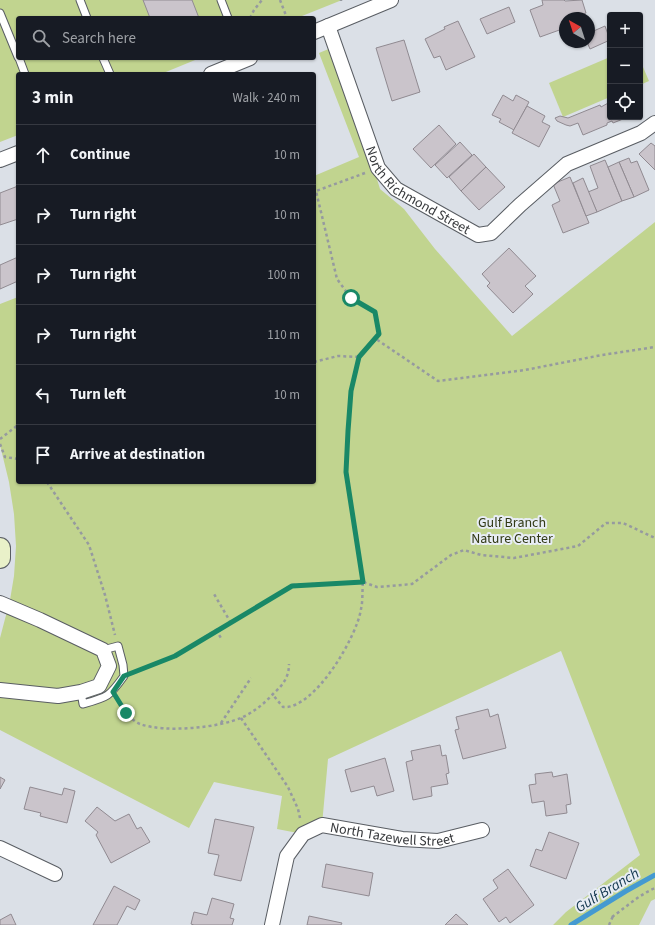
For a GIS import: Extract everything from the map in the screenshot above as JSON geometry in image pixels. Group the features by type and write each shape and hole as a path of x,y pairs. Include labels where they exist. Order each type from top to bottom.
{"street":[{"path":"316,31 391,0"},
{"name":"North Richmond Street","path":"328,26 378,168 396,189 478,235 491,233 520,205 567,164 641,132 655,122"},
{"path":"216,72 245,60"},
{"path":"0,160 16,154"},
{"path":"0,548 0,558"},
{"path":"0,603 103,650 109,666 99,686 81,692 58,696 0,690"},
{"name":"North Tazewell Street","path":"272,925 287,856 303,834 322,825 402,839 438,841 482,830"},
{"path":"0,848 55,874"}],"lane":[{"path":"80,0 86,16"},
{"path":"221,0 227,16"},
{"path":"0,13 16,52"},
{"path":"19,60 24,72"},
{"path":"104,60 109,72"},
{"path":"81,692 83,704 105,698 113,692 124,676 123,664 118,646 103,650"}],"path":[{"path":"251,16 262,0"},
{"path":"280,0 286,16"},
{"path":"273,694 283,707 289,708 302,702 312,693 336,664 353,635 361,610 363,582 346,472 351,391 359,357 379,334 375,312 351,298 337,280 316,192 369,172"},
{"path":"376,339 438,380 525,370 602,355 655,347"},
{"path":"316,362 338,356 359,357"},
{"path":"0,439 16,427"},
{"path":"0,444 5,457 16,459"},
{"path":"47,484 89,545 105,594 118,646"},
{"path":"124,676 175,656 216,630 231,623 292,586 363,582 378,588 412,584 451,555 464,550 481,555 514,558 578,546 606,523 623,523 655,538"},
{"path":"214,594 231,623"},
{"path":"251,610 254,614"},
{"path":"216,630 221,638 224,637"},
{"path":"113,692 126,713 140,724 165,729 204,727 241,718 257,709 284,682 289,670 289,664"},
{"path":"221,723 251,678"},
{"path":"241,718 288,787 298,809"},
{"path":"609,925 612,917 630,905 645,892 655,888"}],"green space":[{"path":"0,0 342,0 302,16 16,16 16,60 195,60 166,72 16,72 16,136 0,142"},
{"name":"Gulf Branch Nature Center","path":"331,48 369,153 380,189 404,209 435,249 512,336 655,222 655,899 651,901 639,925 553,925 566,912 640,855 561,651 328,759 322,825 303,834 277,829 282,796 214,782 189,828 0,730 0,638 10,600 14,576 16,546 14,514 9,482 0,445 0,304 16,298 16,484 316,484 316,175 359,157 319,53"},
{"path":"607,58 607,98 563,117 549,83"},
{"path":"643,67 649,81 643,84"}],"building":[{"path":"143,0 192,0 198,16 149,16"},
{"path":"542,0 582,0 586,12 559,12 559,30 540,37 530,10 543,5"},
{"path":"509,7 515,22 487,34 480,19"},
{"path":"458,21 475,57 446,70 440,56 434,58 425,39 445,29 444,27"},
{"path":"605,26 607,32 607,41 595,47 595,30"},
{"path":"404,40 420,92 392,101 376,48"},
{"path":"503,95 513,101 516,95 529,102 514,130 499,122 501,119 492,115"},
{"path":"607,104 607,120 620,120 613,123 612,121 607,123 607,125 583,135 578,123 570,126 557,121 555,118 560,116 568,118 600,105 601,107"},
{"path":"527,106 545,116 542,122 550,126 539,147 512,133"},
{"path":"439,125 456,144 431,168 413,149"},
{"path":"460,142 472,155 447,178 435,165"},
{"path":"651,143 655,146 655,170 639,154"},
{"path":"474,154 486,167 461,191 449,177"},
{"path":"629,158 631,163 637,161 649,190 634,197 619,162"},
{"path":"605,160 622,201 597,212 588,192 598,188 590,166"},
{"path":"619,162 634,197 622,201 608,167"},
{"path":"486,167 505,187 479,210 461,191"},
{"path":"570,177 589,223 563,233 552,205 560,201 553,184"},
{"path":"583,178 597,212 586,216 573,183"},
{"path":"16,187 16,220 0,225 0,193"},
{"path":"509,248 536,276 525,286 533,294 513,313 487,286 490,283 482,274"},
{"path":"16,258 16,282 0,289 0,265"},
{"path":"488,709 490,717 498,714 506,748 463,759 455,730 459,729 456,717"},
{"path":"440,745 442,756 446,755 449,773 446,774 448,784 431,787 432,796 413,800 406,762 413,760 411,751"},
{"path":"385,758 394,791 377,796 374,786 351,792 345,770"},
{"path":"552,772 553,777 567,774 571,804 566,805 567,813 546,816 544,801 532,803 529,785 536,784 535,774"},
{"path":"0,777 5,780 0,789"},
{"path":"30,787 62,795 64,788 75,791 67,823 40,816 41,813 24,809"},
{"path":"97,807 115,821 129,814 137,829 141,827 150,842 111,863 96,835 98,832 85,821"},
{"path":"215,819 254,827 241,881 214,875 219,855 208,853"},
{"path":"549,832 579,843 566,879 530,866 536,849 542,851"},
{"path":"326,864 373,873 369,896 322,887"},
{"path":"508,869 534,905 510,923 506,917 499,922 483,899 498,888 493,880"},
{"path":"114,886 140,900 135,910 127,906 117,925 93,925"},
{"path":"212,898 234,904 230,918 234,919 232,925 191,924 194,912 207,915"},
{"path":"11,914 16,925 0,925 0,920"},
{"path":"456,914 468,925 445,925"},
{"path":"309,916 342,923 341,925 307,925"}],"waterway":[{"name":"Gulf Branch","path":"571,925 655,875"}],"route":[{"path":"126,713 113,692 124,676 175,656 216,630 231,623 283,590 292,586 363,582 351,513 346,472 348,431 351,391 359,357 379,334 375,312 351,298"}]}
